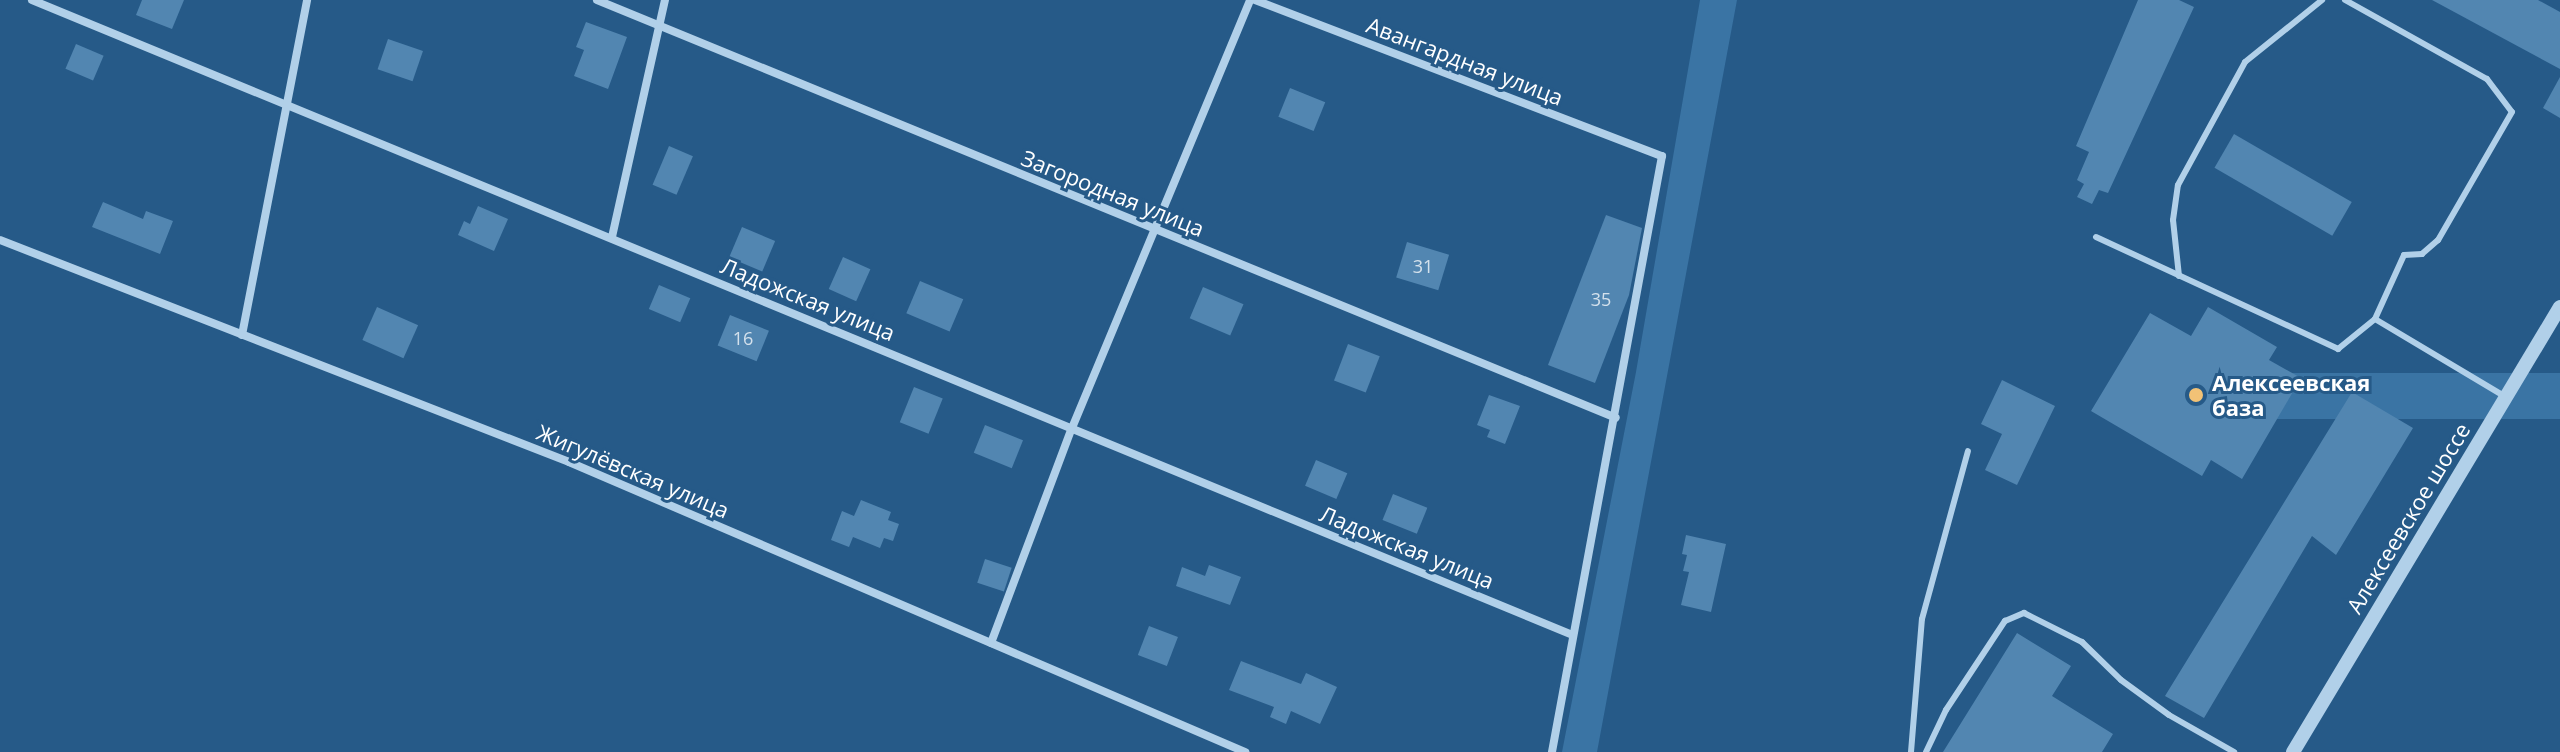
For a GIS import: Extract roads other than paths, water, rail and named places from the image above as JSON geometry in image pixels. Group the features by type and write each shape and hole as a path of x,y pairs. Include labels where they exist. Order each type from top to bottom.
{"street":[{"name":"Ладожская улица","path":"32,0 1570,634"},
{"path":"242,335 284,103 307,0"},
{"name":"Загородная улица","path":"597,0 1616,418"},
{"path":"612,237 665,0"},
{"path":"991,643 1072,428 1252,0"},
{"name":"Авангардная улица","path":"1252,0 1662,156 1616,418"},
{"name":"Жигулёвская улица","path":"0,240 569,462 1245,752"},
{"name":"Алексеевское шоссе","path":"2293,752 2560,307"},
{"path":"1552,752 1570,634 1616,418"}],"lane":[{"path":"2179,276 2173,220 2178,185 2245,62 2322,0"},
{"path":"2096,237 2338,349 2375,319 2404,255 2422,254 2438,240 2512,112 2487,79 2345,0"},
{"path":"2375,319 2506,397"},
{"path":"1911,752 1922,619 1968,451"},
{"path":"1926,752 1946,710 2005,621 2024,613 2082,642 2157,706 2234,752"}],"place":[{"name":"Алексеевская база","path":"2196,395"}]}
